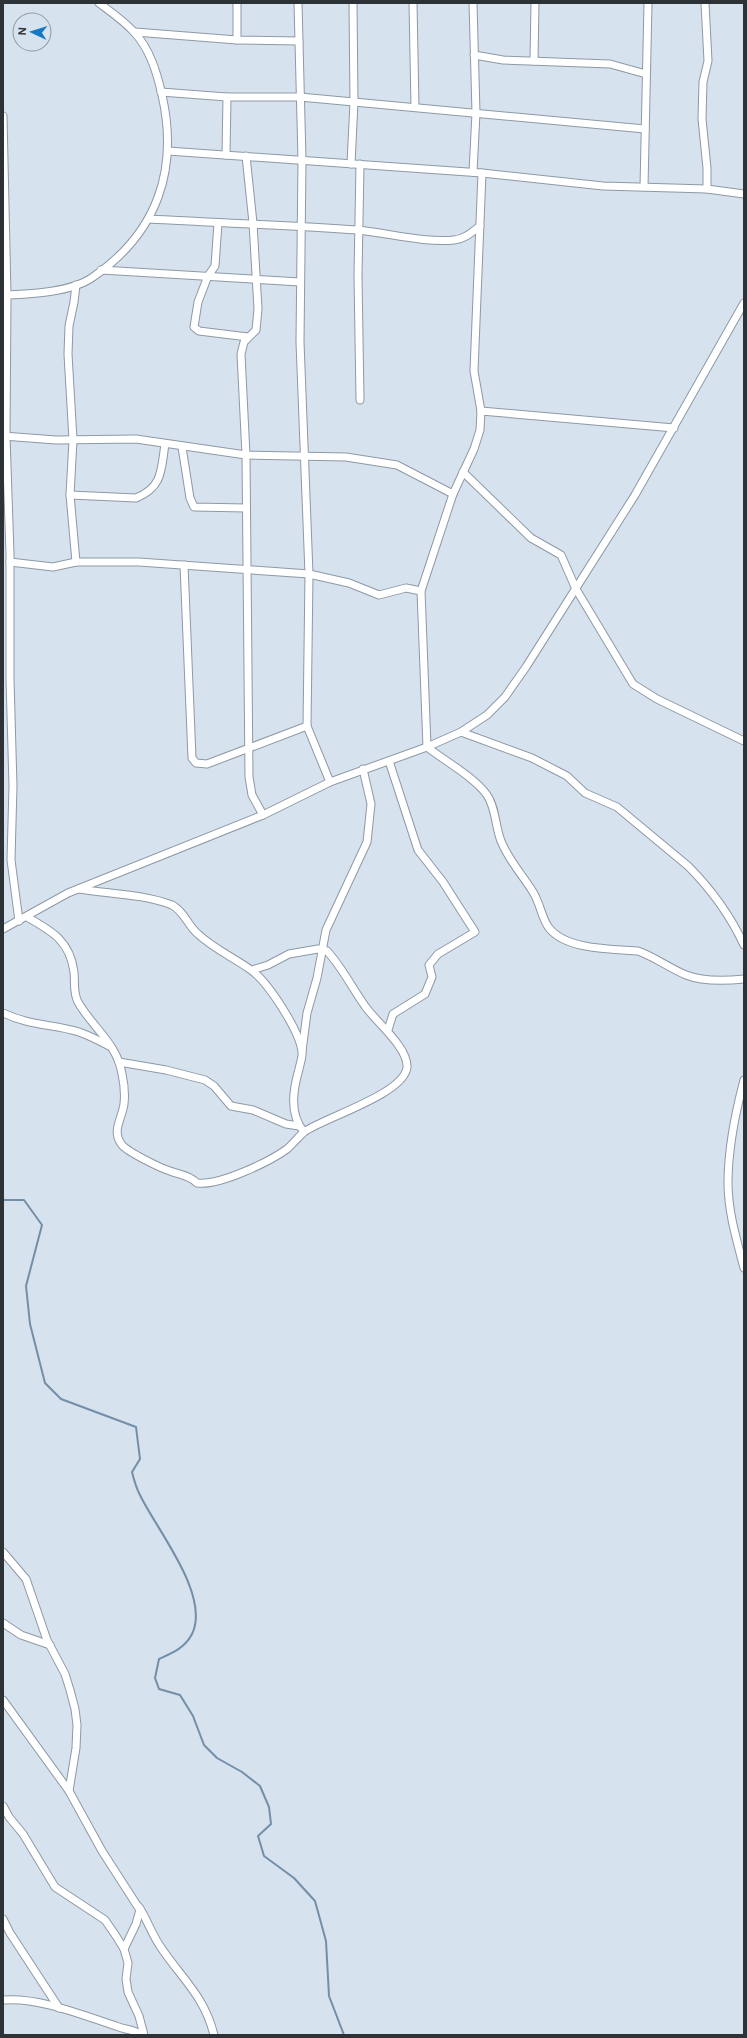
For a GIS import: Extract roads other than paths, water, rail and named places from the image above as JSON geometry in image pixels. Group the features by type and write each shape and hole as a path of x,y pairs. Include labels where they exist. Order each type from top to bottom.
{"street":[{"path":"7,295 33,294 76,285 92,278 121,254 149,219 162,185 168,151 167,116 157,73 135,32 99,3"},
{"path":"237,40 238,3"},
{"path":"298,3 302,160 300,342 309,574 307,726 330,782"},
{"path":"351,164 354,102 353,3"},
{"path":"413,3 415,107"},
{"path":"473,3 476,113 473,172"},
{"path":"534,61 535,3"},
{"path":"644,187 648,3"},
{"path":"705,3 708,61 703,82 702,119 707,189"},
{"path":"135,32 237,40 298,41"},
{"path":"474,55 503,60 610,64 646,74"},
{"path":"161,92 227,97 300,97 645,129"},
{"path":"226,155 227,97"},
{"path":"3,116 7,295 5,468 10,562 7,572 10,631 13,786 10,860 19,921"},
{"path":"168,151 473,172 603,186 707,189 744,194"},
{"path":"246,156 253,223 258,325 241,347 246,455 246,570 250,788 252,795 264,815"},
{"path":"360,164 358,230 360,400"},
{"path":"427,747 421,591 453,494 474,449 480,430 481,411 474,371 482,173"},
{"path":"149,219 218,223 253,223 301,228 358,230 455,240 463,239 480,226"},
{"path":"218,223 215,266 208,276 198,302 194,323 195,329 248,338"},
{"path":"101,270 208,276 257,281 300,282"},
{"path":"76,285 69,326 68,354 73,440 70,495 76,562"},
{"path":"3,929 79,888 264,815 330,782 363,768 389,761 427,747 461,732 487,715 505,697 576,589 635,495 744,303"},
{"path":"481,411 674,428"},
{"path":"5,436 73,440 136,439 182,447 246,455 346,457 397,465 453,494"},
{"path":"70,495 136,498 144,495 155,486 159,479 165,444"},
{"path":"182,447 190,498 194,507 246,508"},
{"path":"463,472 531,538 561,555 576,589 633,684 657,699 744,741"},
{"path":"10,562 53,567 76,562 120,561 184,565 309,574 349,583 379,595 406,588 421,591"},
{"path":"184,565 190,750 192,758 200,765 207,764 307,726"},
{"path":"3,635 10,631"},
{"path":"3,726 11,726"},
{"path":"461,732 532,758 567,776 585,793 616,807 688,866 699,877 735,926 744,945"},
{"path":"427,747 480,787 488,796 492,806 496,829 508,857 532,889 542,909 546,923 553,932 586,947 638,951 687,975 700,979 727,981 744,980"},
{"path":"388,1030 393,1014 425,994 432,977 429,965 437,956 475,932 443,882 418,850 389,761"},
{"path":"304,1132 299,1126 293,1094 302,1051 306,1013 317,978 329,921 367,842 371,804 363,768"},
{"path":"3,862 10,860"},
{"path":"79,888 151,899 173,906 182,914 191,928 201,937 224,954 252,970 265,984 285,1013 302,1051"},
{"path":"27,917 50,930 63,942 73,966 78,1003 113,1048 119,1062 122,1074 124,1102 117,1129 121,1144 132,1152 166,1170 186,1175 197,1183 205,1183 235,1176 254,1168 285,1151 304,1132 358,1107 398,1082 407,1070 406,1060 388,1030 366,1007 332,956 323,949 289,954 268,965 252,970"},
{"path":"3,1012 17,1019 37,1025 78,1032 93,1037 113,1048"},
{"path":"119,1062 166,1070 205,1080 214,1086 231,1106 253,1110 286,1124 299,1126"},
{"path":"744,1080 731,1144 728,1184 734,1227 744,1268"},
{"path":"3,1552 26,1579 50,1645 65,1674 76,1709 76,1748 69,1791"},
{"path":"3,1623 21,1635 50,1645"},
{"path":"3,1700 69,1791 102,1851 139,1907 158,1944 199,1997 208,2015 214,2035"},
{"path":"3,1806 9,1817 23,1834 55,1888 83,1904 105,1920 124,1948 128,1963 126,1980 128,1992 139,2016 143,2035"},
{"path":"124,1948 136,1924 140,1913 139,1907"},
{"path":"3,1920 59,2008"},
{"path":"3,2000 18,2000 59,2008 125,2032 135,2030 143,2035"}],"waterway":[{"path":"3,1200 24,1200 42,1225 26,1286 30,1324 45,1383 61,1399 136,1427 140,1459 132,1472 135,1484 188,1582 194,1601 196,1618 192,1634 186,1643 178,1650 159,1659 155,1678 159,1689 180,1695 193,1716 204,1745 217,1758 242,1772 260,1786 269,1807 271,1824 258,1836 264,1856 294,1878 315,1901 326,1941 329,1996 344,2035"}]}
